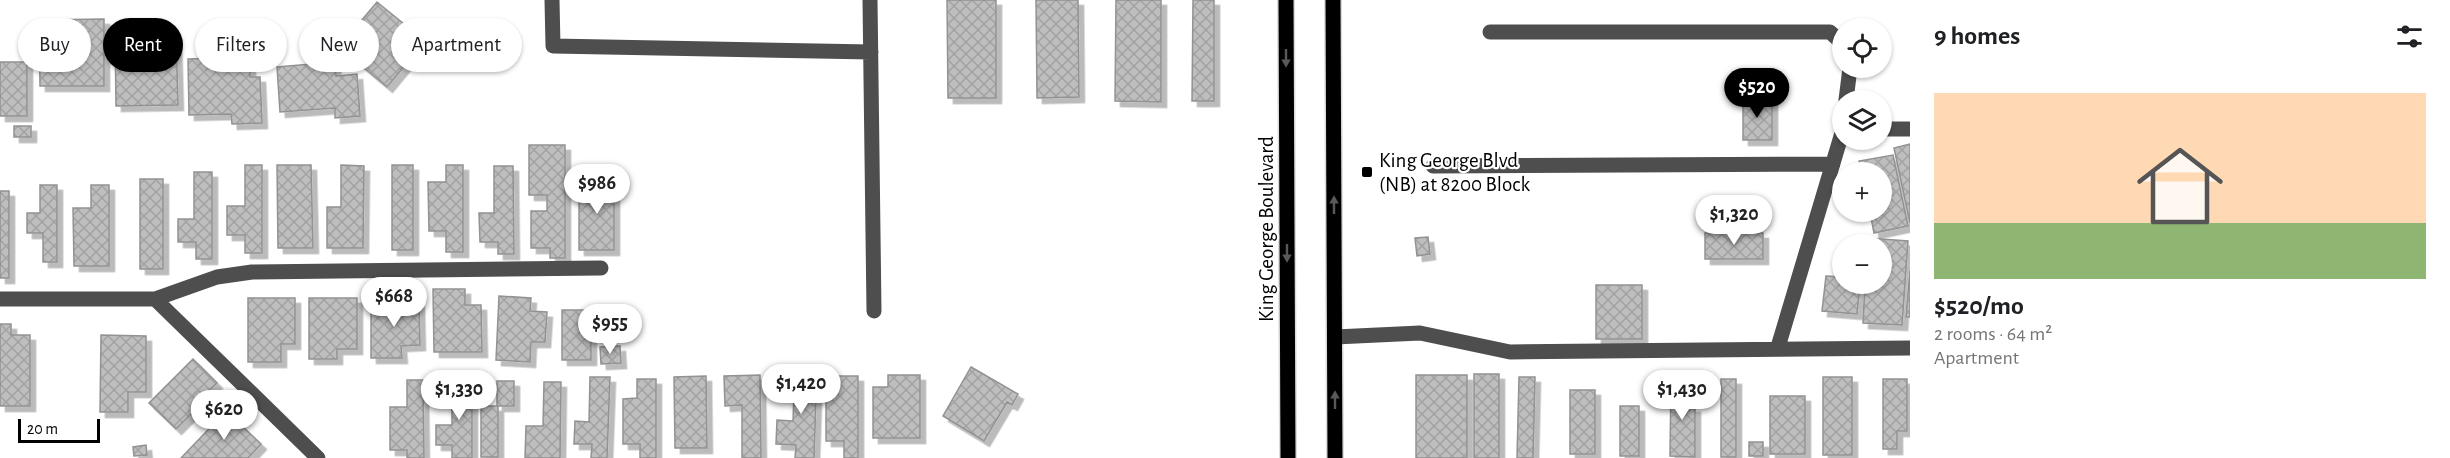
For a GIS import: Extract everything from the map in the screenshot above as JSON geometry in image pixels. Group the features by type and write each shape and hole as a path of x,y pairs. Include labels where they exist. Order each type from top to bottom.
{"main road":[{"name":"King George Boulevard","path":"1286,0 1288,458"},
{"path":"1333,0 1335,458"}],"lane":[{"path":"552,0 553,46 871,52"},
{"path":"870,0 874,311"},
{"path":"1490,32 1830,32 1832,34"},
{"path":"1892,129 1910,129"},
{"path":"1433,166 1832,164"},
{"path":"1778,347 1832,167"},
{"path":"0,299 155,299 218,278 252,272 601,268"},
{"path":"155,299 318,458"},
{"path":"1335,337 1420,333 1510,352 1778,347 1910,348"}],"building":[{"path":"947,0 996,0 996,98 948,98"},
{"path":"1036,0 1078,0 1079,97 1037,98"},
{"path":"1116,0 1161,0 1161,102 1115,101"},
{"path":"1193,0 1214,0 1214,101 1192,101"},
{"path":"377,2 397,18 391,18 391,72 399,72 387,87 369,72 379,72 379,18 363,18"},
{"path":"91,19 103,19 104,86 40,86 40,72 91,72"},
{"path":"188,59 195,59 195,72 250,72 250,77 260,77 262,123 232,124 231,114 189,115"},
{"path":"0,62 18,62 18,72 27,72 27,116 0,116"},
{"path":"299,65 299,72 336,72 336,76 357,74 360,116 335,118 335,108 280,112 277,72 287,72 287,66"},
{"path":"116,72 177,72 178,105 116,106"},
{"path":"1743,98 1772,98 1772,140 1743,140"},
{"path":"14,126 31,126 31,137 14,137"},
{"path":"1910,144 1910,223 1894,148"},
{"path":"529,145 565,145 565,258 550,258 550,248 531,248 531,211 547,211 547,195 529,195"},
{"path":"1893,155 1908,226 1874,233 1872,222 1892,222 1892,162 1859,161"},
{"path":"245,165 262,165 262,253 245,253 245,235 227,235 227,206 245,206"},
{"path":"277,165 311,165 313,248 278,248"},
{"path":"341,165 364,166 363,248 327,248 327,207 341,207"},
{"path":"392,165 413,165 413,250 392,250"},
{"path":"446,165 463,165 463,252 446,252 446,231 429,231 428,182 446,182"},
{"path":"494,166 513,166 514,254 498,254 498,242 480,242 479,213 494,213"},
{"path":"194,172 212,172 212,259 196,259 196,242 178,242 178,219 194,219"},
{"path":"597,173 614,173 614,250 579,250 579,188 597,188"},
{"path":"140,179 163,179 163,269 140,269"},
{"path":"40,185 57,185 57,262 43,262 43,233 27,233 27,213 40,213"},
{"path":"91,185 109,185 109,266 74,266 73,208 91,208"},
{"path":"0,191 9,191 9,278 0,278"},
{"path":"1705,233 1763,233 1763,259 1705,259"},
{"path":"1428,237 1430,254 1417,256 1415,238"},
{"path":"1892,240 1908,241 1902,325 1863,323 1864,294 1892,294"},
{"path":"1910,271 1910,317 1906,317"},
{"path":"1826,276 1832,276 1832,294 1859,294 1857,314 1822,311"},
{"path":"1596,285 1642,285 1642,339 1596,339"},
{"path":"433,289 465,289 465,305 481,305 482,352 434,352"},
{"path":"499,296 531,298 530,311 547,312 545,342 531,342 530,362 496,360"},
{"path":"248,298 295,298 295,344 281,344 281,362 248,362"},
{"path":"309,298 357,298 357,349 337,349 337,359 309,359"},
{"path":"419,302 420,345 401,346 402,358 371,358 371,303"},
{"path":"562,310 609,310 609,333 591,333 591,360 562,360"},
{"path":"0,324 11,324 11,335 30,335 30,406 0,406"},
{"path":"101,335 146,336 146,392 128,392 128,412 100,412"},
{"path":"620,346 621,363 601,364 600,347"},
{"path":"193,359 217,383 198,401 201,404 176,429 149,403"},
{"path":"795,367 817,368 814,458 795,458 796,445 776,444 777,420 793,421"},
{"path":"971,367 1018,394 1012,405 1007,402 984,441 943,416"},
{"path":"1474,374 1499,374 1499,458 1474,458"},
{"path":"760,375 761,458 742,458 742,405 725,406 724,376"},
{"path":"888,375 920,375 920,438 873,438 873,387 888,387"},
{"path":"1416,375 1467,375 1467,458 1416,458"},
{"path":"706,376 707,448 675,448 674,377"},
{"path":"826,376 858,376 858,458 844,458 844,441 826,441"},
{"path":"590,377 610,377 607,458 591,458 592,444 574,444 575,421 589,422"},
{"path":"1519,377 1535,377 1533,458 1517,458"},
{"path":"1671,377 1686,377 1686,407 1695,407 1695,457 1670,456"},
{"path":"1823,377 1852,377 1852,455 1823,455"},
{"path":"452,379 472,379 472,458 452,458 452,445 436,445 436,425 452,425"},
{"path":"637,379 656,379 656,458 640,458 640,444 623,444 623,399 637,398"},
{"path":"1721,379 1736,379 1736,457 1721,457"},
{"path":"1883,379 1907,379 1907,431 1897,431 1897,449 1883,449"},
{"path":"407,380 423,380 424,458 407,458 407,450 390,450 390,407 407,407"},
{"path":"497,381 514,381 514,406 497,406"},
{"path":"544,382 561,382 560,458 525,458 526,426 543,426"},
{"path":"1570,390 1595,390 1595,454 1570,454"},
{"path":"1770,396 1805,396 1805,454 1770,454"},
{"path":"481,406 498,406 498,457 481,457"},
{"path":"1620,406 1639,406 1639,456 1620,456"},
{"path":"226,411 261,444 248,458 181,458"},
{"path":"1749,442 1763,442 1763,456 1749,456"},
{"path":"146,445 147,455 134,456 133,447"}],"place":[{"name":"King George Blvd (NB) at 8200 Block","path":"1367,172"}]}
